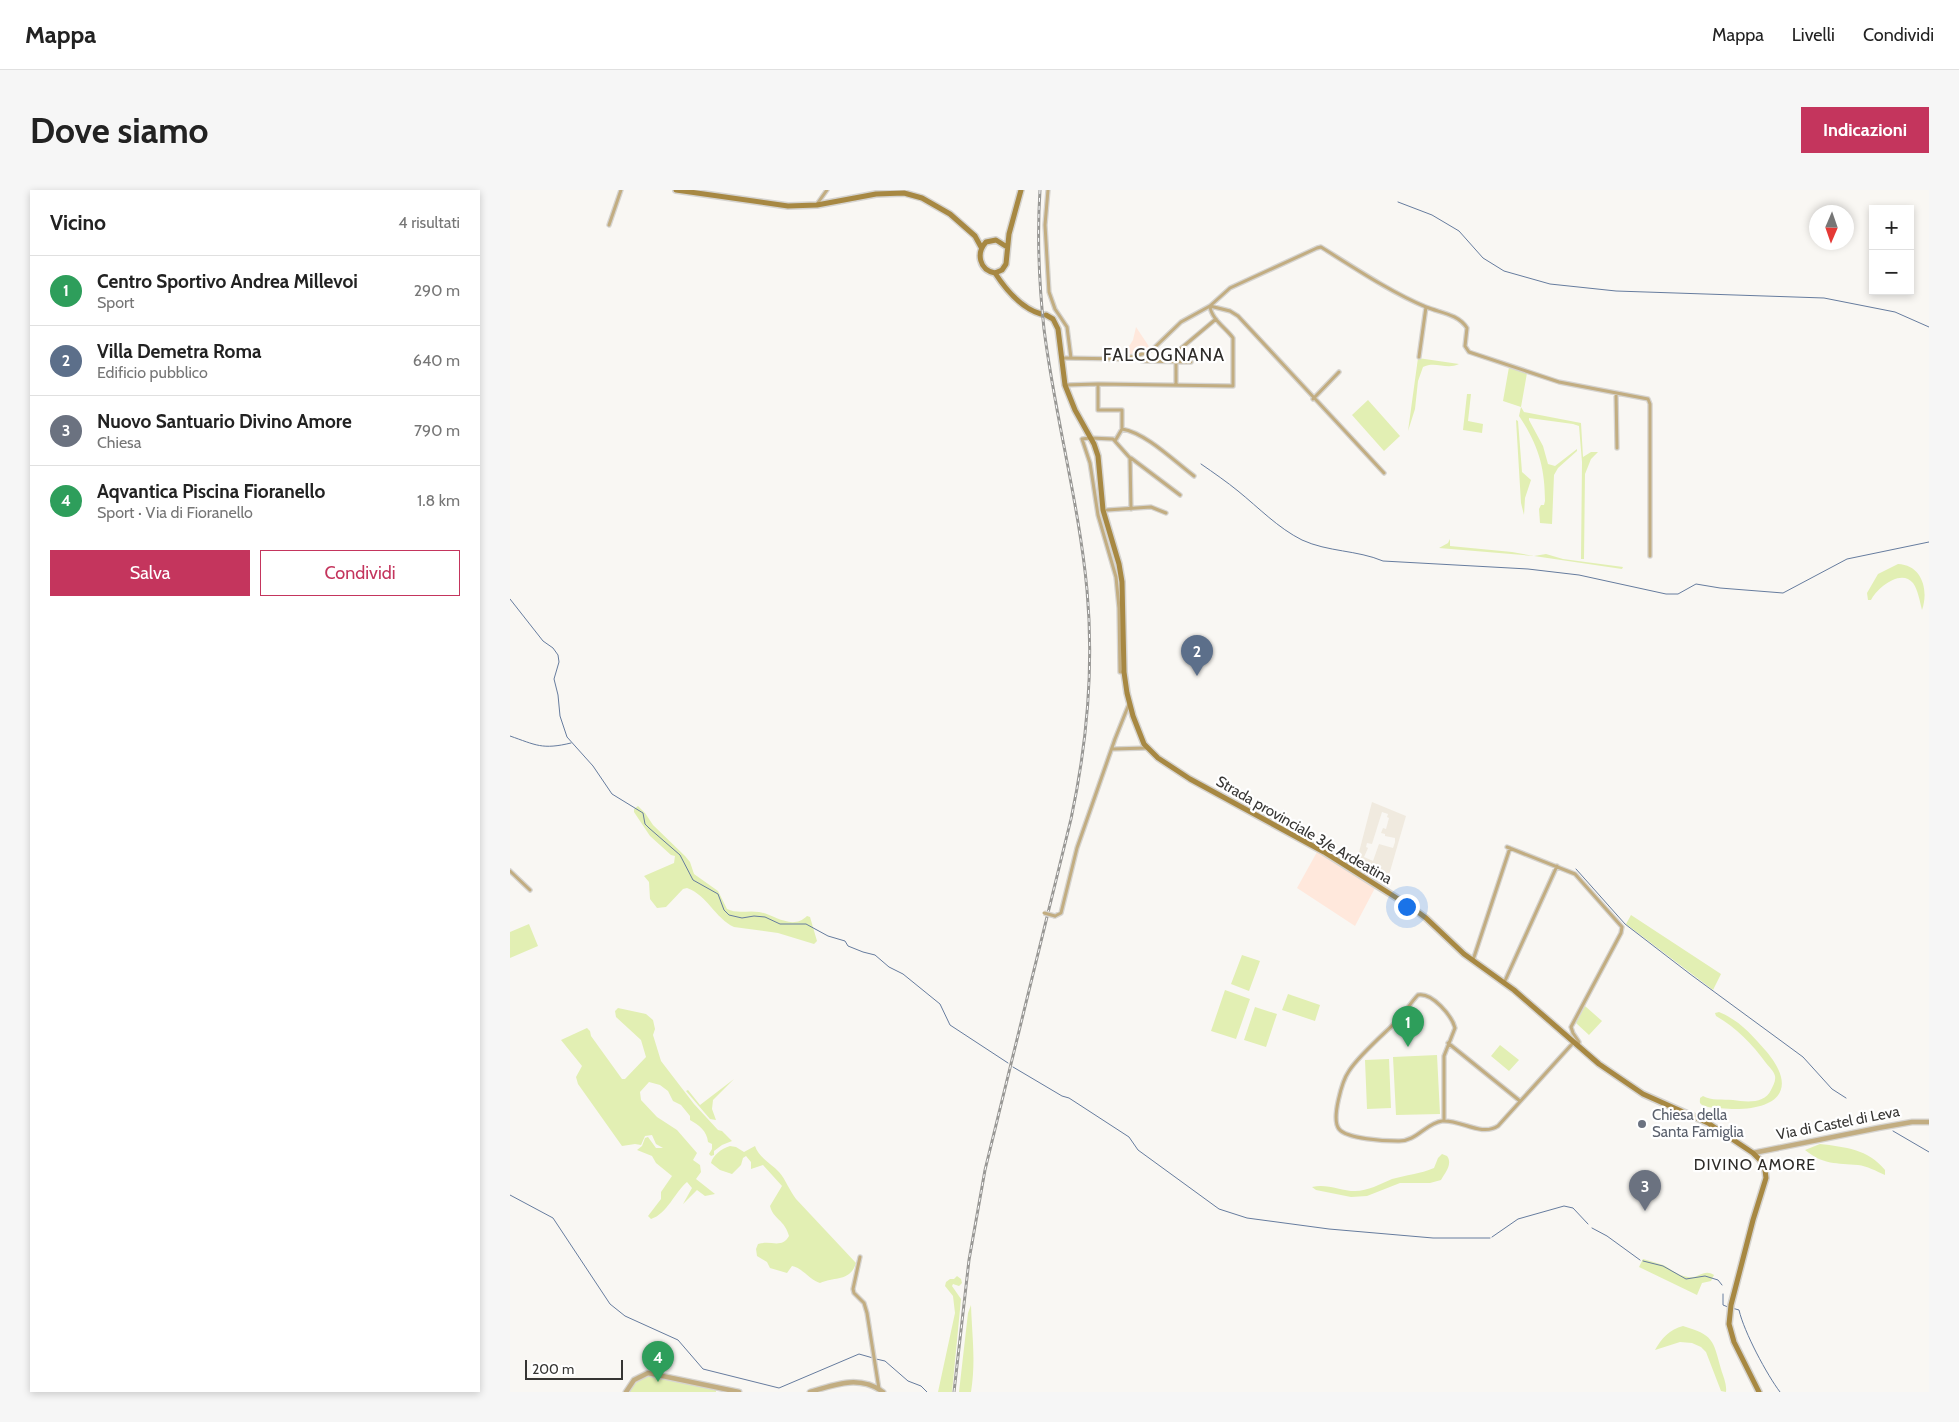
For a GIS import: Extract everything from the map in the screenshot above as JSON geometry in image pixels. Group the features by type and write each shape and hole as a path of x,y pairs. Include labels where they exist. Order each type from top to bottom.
{"main road":[{"path":"676,190 775,205 817,205 876,194 904,193 918,196 939,207 975,236 981,247 988,240"},
{"path":"1001,282 1001,271 1007,261 1009,234 1022,190"},
{"path":"1000,241 1009,234"},
{"path":"975,236 1000,241 1007,247"},
{"name":"Strada provinciale 3/e Ardeatina","path":"981,247 982,265 989,272 994,273 1023,304 1053,318 1058,328 1065,385 1098,456 1103,510 1120,572 1123,602 1124,672 1139,734 1147,748 1190,780 1324,852 1405,903 1426,918 1473,961 1504,983 1575,1045 1638,1091 1703,1120 1753,1153 1765,1168 1766,1178 1753,1220 1731,1308 1729,1324 1733,1338 1759,1392"},
{"path":"994,273 1001,271"}],"street":[{"path":"609,225 621,190"},
{"path":"817,205 827,190"},
{"path":"1048,190 1045,225 1049,292 1052,303 1067,327 1070,358"},
{"path":"1061,358 1123,359 1139,356 1154,348 1181,322 1210,306 1230,288 1317,248 1321,248 1426,307 1452,316 1464,324 1467,328 1465,348 1469,352 1559,382 1644,397 1650,402 1650,556"},
{"path":"1065,385 1176,384 1233,386 1233,338 1216,319 1210,306"},
{"path":"1210,306 1230,311 1238,316 1313,399 1384,473"},
{"path":"1419,357 1426,307"},
{"path":"1176,384 1178,353 1182,347 1216,319"},
{"path":"1142,361 1191,362"},
{"path":"1313,399 1340,372"},
{"path":"1098,384 1098,410 1122,410 1122,429 1115,441"},
{"path":"1616,393 1617,448"},
{"path":"1122,429 1142,437 1194,476"},
{"path":"1124,672 1120,672 1119,608 1116,578 1098,515 1090,463 1082,439 1113,439 1130,458 1180,495"},
{"path":"1130,458 1131,508"},
{"path":"1107,510 1154,507 1166,513"},
{"path":"1044,913 1055,916 1061,913 1077,848 1130,703"},
{"path":"1112,749 1147,748"},
{"path":"1444,1121 1443,1067 1448,1043 1455,1031 1450,1017 1433,1000 1423,994 1418,995 1348,1072 1338,1103 1336,1119 1338,1128 1347,1134 1398,1141 1411,1139 1433,1125 1444,1121 1486,1130 1498,1126 1575,1045 1580,1043 1572,1032 1572,1025 1622,929 1621,925 1582,880 1572,872 1508,847 1473,961"},
{"path":"1504,983 1557,866"},
{"path":"510,871 530,890"},
{"path":"1448,1043 1520,1101"},
{"name":"Via di Castel di Leva","path":"1753,1153 1912,1122 1929,1122"},
{"path":"860,1256 853,1289 854,1293 864,1303 867,1313 881,1390"},
{"path":"626,1392 634,1380 648,1373 718,1390 739,1392"},
{"path":"810,1392 852,1381 863,1382 881,1390"}],"shaded area":[{"path":"1136,327 1150,348 1139,354 1122,357 1133,340"},
{"path":"1372,802 1406,816 1389,875 1379,872 1357,860","holes":["1382,812 1388,814 1387,817 1389,818 1386,829 1383,828 1381,833 1395,838 1395,842 1393,848 1379,844 1373,861 1364,857 1368,848 1366,847 1367,843 1372,844"]},
{"path":"1317,852 1375,888 1355,926 1297,888"}],"green space":[{"path":"1418,358 1459,364 1454,366 1428,365 1423,367 1418,381 1415,409 1408,431"},
{"path":"1509,367 1527,373 1521,407 1503,401"},
{"path":"1467,394 1471,394 1468,421 1483,424 1482,433 1463,430"},
{"path":"1368,400 1400,436 1384,451 1352,415"},
{"path":"1521,407 1524,412 1581,423 1583,457 1591,452 1598,452 1591,459 1585,474 1584,559 1581,559 1582,462 1579,426 1529,418 1543,446 1548,464 1555,466 1577,449 1558,468 1554,475 1552,524 1540,523 1539,509 1541,505 1544,505 1545,501 1544,477 1536,446 1519,416"},
{"path":"1516,420 1518,421 1522,472 1531,480 1525,498 1524,515 1521,503"},
{"path":"1450,539 1450,546 1534,556 1439,548 1448,543"},
{"path":"1546,554 1563,559 1623,567 1622,569 1534,556"},
{"path":"1898,564 1906,565 1913,569 1922,580 1925,595 1922,610 1915,586 1908,579 1902,578 1890,581 1878,590 1871,600 1868,600 1867,593 1878,574"},
{"path":"638,806 653,825 690,862 694,874 718,891 727,909 764,913 789,922 801,920 807,916 810,917 817,941 814,944 778,933 734,927 721,918 694,891 687,888 683,889 666,907 657,908 650,899 649,882 644,876 674,863 675,856 671,855 650,836 634,812 634,809"},
{"path":"1631,915 1721,974 1713,990 1626,924"},
{"path":"529,924 538,946 510,958 510,932"},
{"path":"1242,955 1260,961 1249,991 1231,984"},
{"path":"1225,990 1250,999 1236,1039 1211,1031"},
{"path":"1288,994 1320,1005 1315,1021 1282,1010"},
{"path":"1585,1006 1602,1021 1589,1035 1576,1023"},
{"path":"1255,1007 1277,1014 1266,1047 1244,1040"},
{"path":"618,1008 646,1014 653,1020 655,1029 653,1035 661,1061 694,1104 718,1130 722,1131 732,1141 722,1145 711,1156 709,1154 712,1144 708,1142 702,1129 690,1120 690,1116 681,1105 673,1101 668,1091 660,1085 649,1082 640,1092 641,1100 657,1117 677,1130 697,1153 693,1160 700,1165 701,1172 696,1179 715,1194 705,1196 697,1190 683,1204 692,1188 687,1182 662,1213 651,1219 648,1216 661,1199 661,1192 672,1176 656,1163 652,1156 637,1150 642,1146 645,1138 648,1137 656,1148 663,1148 656,1144 652,1135 645,1136 641,1145 622,1146 578,1084 576,1077 582,1066 561,1040 587,1028 622,1079 625,1079 646,1057 641,1040 616,1017 615,1011"},
{"path":"1719,1012 1733,1019 1756,1039 1776,1065 1781,1077 1782,1087 1778,1095 1771,1101 1761,1106 1732,1109 1709,1107 1700,1104 1700,1098 1703,1096 1717,1100 1760,1100 1768,1095 1775,1080 1773,1071 1750,1043 1716,1016 1715,1013"},
{"path":"1500,1045 1519,1060 1509,1071 1491,1056"},
{"path":"1437,1055 1440,1114 1396,1115 1393,1057"},
{"path":"1389,1059 1391,1108 1367,1109 1365,1060"},
{"path":"734,1079 713,1100 712,1109 716,1120 710,1119 686,1091 688,1090 700,1105"},
{"path":"1820,1144 1864,1153 1885,1170 1885,1175 1861,1166 1824,1161 1805,1150"},
{"path":"730,1146 744,1152 755,1146 762,1157 781,1175 796,1199 856,1263 850,1273 842,1278 820,1283 792,1266 787,1273 770,1268 767,1262 757,1256 756,1249 758,1244 780,1243 789,1236 785,1226 774,1214 770,1206 782,1186 763,1165 751,1169 751,1162 746,1156 743,1158 741,1165 732,1174 720,1170 711,1163 718,1153"},
{"path":"1442,1154 1449,1159 1448,1168 1441,1180 1430,1183 1400,1183 1367,1196 1351,1197 1316,1190 1312,1187 1323,1186 1350,1191 1365,1190 1392,1179 1434,1168"},
{"path":"1643,1259 1663,1265 1684,1276 1695,1277 1704,1273 1714,1275 1711,1281 1702,1283 1697,1295 1639,1267"},
{"path":"957,1276 961,1279 962,1283 959,1286 953,1284 952,1286 961,1299 952,1392 938,1392 955,1313 953,1296 945,1286 946,1282"},
{"path":"971,1305 973,1359 971,1392 959,1392 968,1313"},
{"path":"1683,1326 1700,1332 1710,1340 1716,1351 1726,1392 1721,1391 1706,1352 1701,1347 1692,1343 1680,1342 1655,1350 1666,1335 1674,1329"},
{"path":"650,1376 716,1390 716,1392 629,1392 643,1378"}],"waterway":[{"path":"1398,202 1432,215 1459,231 1483,258 1504,271 1550,284 1616,291 1824,298 1895,312 1929,327"},
{"path":"1201,464 1234,488 1285,530 1302,540 1322,547 1373,557 1383,561 1528,569 1579,575 1666,594 1678,594 1696,584 1720,588 1783,593 1847,559 1929,542"},
{"path":"510,599 543,641 553,648 558,655 559,662 554,679 560,716 567,737 593,766 612,794 643,813 645,824 680,855 693,880 718,894 724,910 729,915 742,918 765,917 780,924 806,924 828,936 845,941 848,946 875,955 889,967 903,974 940,1004 950,1025 1008,1063"},
{"path":"510,736 539,746 571,743"},
{"path":"1576,869 1625,924 1803,1057 1832,1089 1846,1098"},
{"path":"1013,1067 1062,1096 1069,1098 1129,1137 1138,1150 1219,1209 1247,1218 1329,1229 1433,1238 1490,1238"},
{"path":"1893,1131 1929,1152"},
{"path":"510,1195 553,1218 610,1304 625,1316 678,1340 703,1369 779,1388 859,1354 873,1358"},
{"path":"1492,1237 1518,1219 1564,1206 1573,1208 1588,1224"},
{"path":"1592,1228 1607,1236 1640,1260"},
{"path":"1643,1261 1663,1266 1686,1279 1705,1276 1718,1280 1722,1285"},
{"path":"1723,1294 1723,1305 1728,1307"},
{"path":"1732,1308 1739,1310 1756,1353 1780,1392"},
{"path":"876,1359 885,1361 908,1381 921,1386 927,1392"}],"railway":[{"path":"954,1392 969,1260 985,1170 1071,819 1077,791 1088,705 1090,648 1087,590 1078,525 1044,329 1039,260 1040,190"}],"place":[{"name":"Villa Demetra Roma","path":"1197,676"},
{"name":"Centro Sportivo Andrea Millevoi","path":"1408,1047"},
{"name":"Chiesa della Santa Famiglia","path":"1642,1124"},
{"name":"Nuovo Santuario Divino Amore","path":"1645,1211"},
{"name":"Aqvantica Piscina Fioranello","path":"658,1382"}],"district":[{"name":"FALCOGNANA","path":"1164,355"},
{"name":"DIVINO AMORE","path":"1755,1164"}]}
